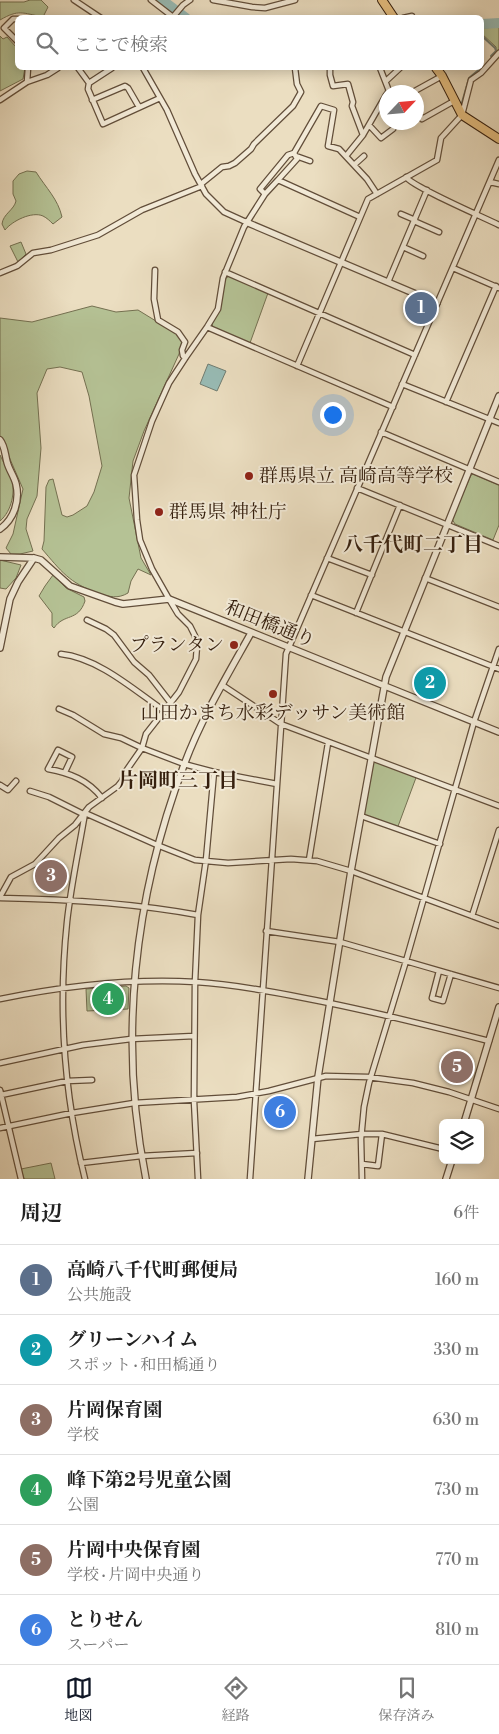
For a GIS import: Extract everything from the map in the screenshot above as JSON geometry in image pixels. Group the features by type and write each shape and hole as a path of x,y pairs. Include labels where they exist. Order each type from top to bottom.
{"main road":[{"path":"382,0 392,15"},
{"path":"438,70 462,115 499,139"}],"street":[{"path":"74,0 96,15"},
{"path":"151,0 172,15"},
{"path":"174,15 190,0"},
{"path":"213,0 265,8 283,1 295,0"},
{"path":"15,19 4,28 15,39"},
{"path":"297,366 368,199 437,160 441,138 462,115 472,80 481,74 499,53"},
{"path":"27,82 28,70"},
{"path":"0,100 27,82 55,70"},
{"path":"79,70 89,83 88,89 102,124 160,98"},
{"path":"89,83 109,70"},
{"path":"144,70 160,98 201,185 213,202 224,212 437,304"},
{"path":"0,266 2,272 18,266 33,253 51,250 98,235 142,210 201,185 222,167 235,163 252,149 254,144 293,106 301,92 297,84 295,70"},
{"path":"330,70 333,86 348,84 353,102 352,106 363,135"},
{"path":"381,70 387,85"},
{"path":"386,81 398,70"},
{"path":"424,86 442,76"},
{"path":"92,100 125,86 139,107"},
{"path":"424,118 454,101"},
{"path":"295,154 321,106 334,110 328,146 339,149 377,194"},
{"path":"346,156 363,135 379,108"},
{"path":"369,125 381,138 392,130"},
{"path":"198,915 144,906 70,899 0,898 11,877 35,864 59,838 75,825 89,807 122,781 126,771 142,748 146,734 179,692 196,658 197,646 195,636 190,626 178,614 168,599 152,569 140,540 134,475 152,421 170,383 218,309 225,272 246,222 265,194 298,159 295,154"},
{"path":"265,194 260,188 288,155 295,154 310,161"},
{"path":"354,165 364,156"},
{"path":"250,1179 286,654 499,160"},
{"path":"406,177 427,190 499,225"},
{"path":"278,180 360,217"},
{"path":"490,182 499,184"},
{"path":"388,282 427,190"},
{"path":"401,214 439,232"},
{"path":"403,248 423,256"},
{"path":"446,402 497,287 453,268"},
{"path":"155,270 154,299 158,320 178,332 185,342 182,350 183,356 186,357"},
{"path":"225,272 415,355"},
{"path":"208,327 392,408"},
{"path":"402,384 499,422"},
{"path":"308,1179 318,1077 370,758 386,677 499,396"},
{"path":"381,432 499,482"},
{"path":"0,440 3,443 18,498 12,517 0,529"},
{"path":"357,488 499,546"},
{"path":"356,614 400,506"},
{"path":"0,557 34,558"},
{"path":"0,648 10,600 18,582 34,558"},
{"name":"和田橋通り","path":"34,558 41,560 49,566 70,586 122,604 168,599 251,634 499,732"},
{"path":"327,558 372,575"},
{"path":"425,578 499,607"},
{"path":"311,596 499,669"},
{"path":"87,620 114,634 134,662 149,675 170,702"},
{"path":"146,1179 134,1103 131,1039 133,982 144,906 157,845 184,764 206,714 251,634"},
{"path":"362,1179 364,1107 371,1078 474,722 499,649"},
{"path":"61,654 72,655 102,668 163,710"},
{"path":"222,685 281,724 499,806"},
{"path":"59,709 73,715 104,734 121,738 184,764 214,772 277,784"},
{"path":"309,860 328,743"},
{"path":"65,772 72,757 58,750 48,769 65,772 87,782 95,788 102,798"},
{"path":"198,1179 194,1101 195,982 198,915 206,860 214,772"},
{"path":"0,785 8,790 16,781"},
{"path":"30,791 49,797 195,860 228,863 309,860 351,871 499,926"},
{"path":"84,813 70,899 63,988 64,1048 72,1112 85,1179"},
{"path":"361,816 440,844"},
{"path":"472,916 499,830"},
{"path":"266,931 340,942 499,988"},
{"path":"439,971 432,998 443,1001 451,974"},
{"path":"0,999 63,988 133,982 195,982 263,990 330,1003 389,1015 488,1041"},
{"path":"465,1119 499,1007"},
{"path":"0,1063 64,1048 131,1039 194,1036"},
{"path":"0,1128 72,1112 134,1103 237,1097 318,1077 371,1078 413,1083 499,1109"},
{"path":"21,1179 0,1093 68,1081 92,1080"},
{"path":"312,1139 382,1134 439,1148"},
{"path":"362,1164 378,1166 382,1134"},
{"path":"81,1163 141,1156 197,1153"},
{"path":"446,1179 451,1164"}],"green space":[{"path":"41,0 48,7 44,15 16,13 0,20 0,2"},
{"path":"499,27 499,49 496,53 496,47 484,36 484,28"},
{"path":"0,36 3,39 7,37 15,46 15,70 25,70 23,79 0,91"},
{"path":"27,171 36,172 55,199 62,217 53,224 43,216 28,216 17,220 5,230 2,224 3,221 16,201 13,194 13,181 19,174"},
{"path":"21,242 26,254 18,262 10,246"},
{"path":"229,276 268,293 250,343 213,327 212,324 221,305 225,279"},
{"path":"92,306 116,312 138,310 177,334 182,341 179,354 144,431 133,461 129,498 141,558 151,575 138,569 131,581 128,593 117,597 98,593 80,585 60,570 42,549 46,487 49,480 53,479 62,515 67,517 87,506 94,492 102,466 89,396 82,372 60,367 47,369 37,393 41,448 37,496 27,519 26,529 33,551 11,554 6,548 13,534 23,489 0,436 0,318 32,322"},
{"path":"0,455 11,477 13,494 10,506 0,521"},
{"path":"473,474 499,485 499,525 493,540 455,524 452,519"},
{"path":"0,560 21,565 16,578 6,589 0,588"},
{"path":"53,575 66,588 84,597 85,601 79,612 62,620 54,628 52,626 52,613 39,596"},
{"path":"371,758 417,775 397,829 361,816"},
{"path":"126,986 129,988 128,1009 87,1011 86,989"},
{"path":"51,1163 55,1179 24,1179 21,1169"}],"water":[{"path":"208,364 226,371 217,391 200,384"}],"waterway":[{"path":"162,0 182,15"},
{"path":"484,24 499,23"},
{"path":"484,38 495,48 496,51 491,56"},
{"path":"461,106 469,78 479,70"}],"place":[{"name":"高崎八千代町郵便局","path":"421,308"},
{"name":"群馬県立 高崎高等学校","path":"249,476"},
{"name":"群馬県 神社庁","path":"159,512"},
{"name":"プランタン","path":"234,645"},
{"name":"グリーンハイム","path":"430,683"},
{"name":"山田かまち水彩デッサン美術館","path":"273,694"},
{"name":"片岡保育園","path":"51,876"},
{"name":"峰下第2号児童公園","path":"108,999"},
{"name":"片岡中央保育園","path":"457,1067"},
{"name":"とりせん","path":"280,1112"}],"district":[{"name":"八千代町二丁目","path":"413,545"},
{"name":"片岡町三丁目","path":"178,781"}]}
